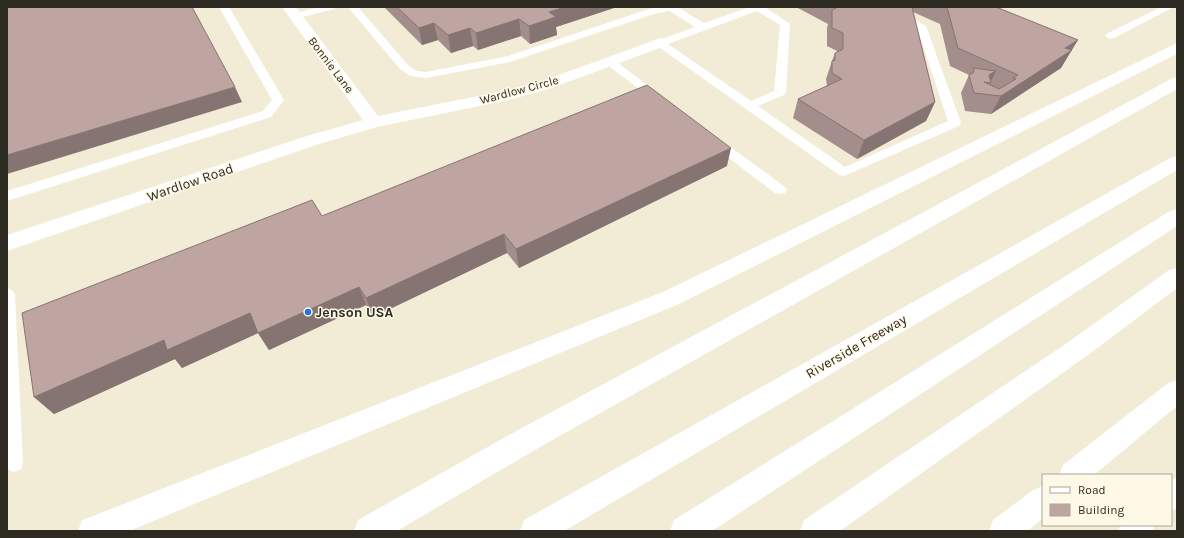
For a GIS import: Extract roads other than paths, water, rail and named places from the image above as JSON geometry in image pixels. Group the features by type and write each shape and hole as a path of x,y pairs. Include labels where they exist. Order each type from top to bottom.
{"main road":[{"name":"Bonnie Lane","path":"292,12 374,122"},
{"name":"Wardlow Circle","path":"374,122 504,96 543,86 660,43"},
{"path":"94,531 671,298 1177,48"},
{"path":"369,531 530,438 1177,82"},
{"name":"Wardlow Road","path":"7,243 314,140 374,122"},
{"name":"Riverside Freeway","path":"535,531 1177,162"},
{"path":"685,531 1177,216"},
{"path":"815,531 1079,348 1177,276"},
{"path":"1075,474 1177,391"},
{"path":"1004,531 1042,501"}],"lane":[{"path":"7,196 267,114 278,100 224,7"},
{"path":"292,12 331,7"},
{"path":"353,7 404,67 414,74 426,75 510,59 652,11 673,7 703,27"},
{"path":"660,43 759,7 785,24 780,93 749,106"},
{"path":"660,43 844,172 955,123 921,26 883,7"},
{"path":"1110,36 1169,7"},
{"path":"610,62 669,107"},
{"path":"706,134 780,190"},
{"path":"7,294 14,463"}],"place":[{"name":"Jenson USA","path":"308,312"}]}
